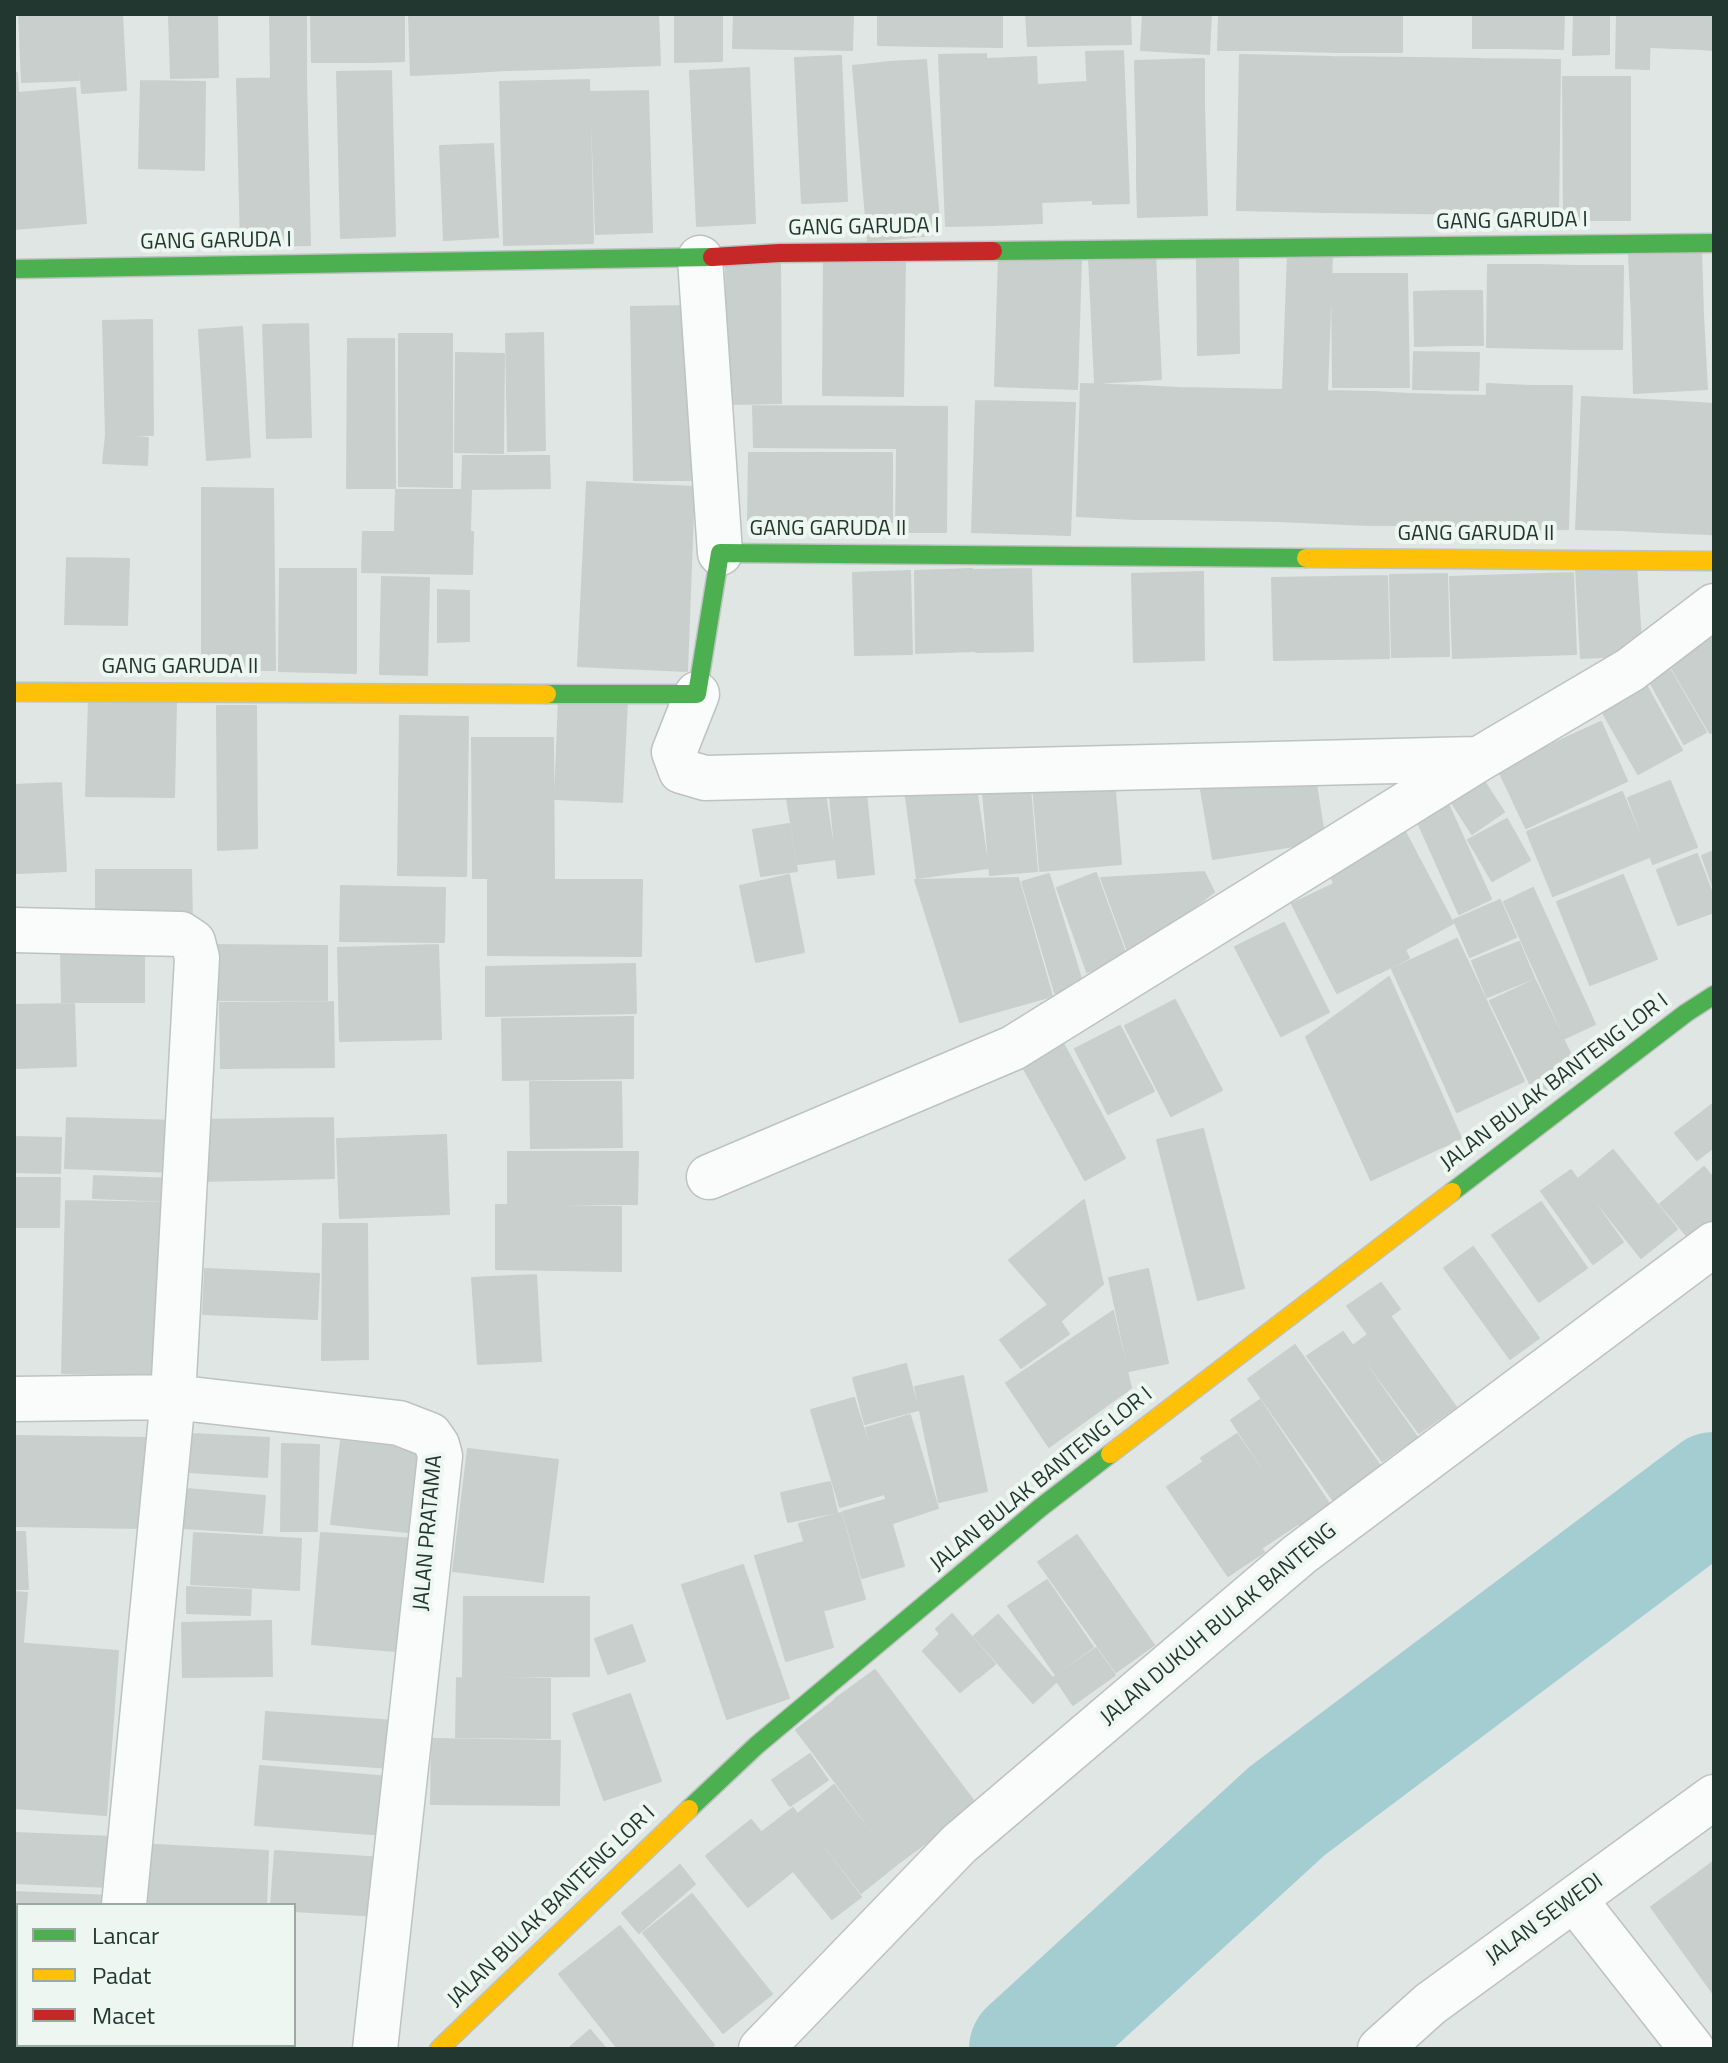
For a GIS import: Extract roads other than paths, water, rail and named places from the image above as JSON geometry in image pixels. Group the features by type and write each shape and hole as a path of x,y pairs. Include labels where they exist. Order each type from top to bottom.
{"street":[{"name":"GANG GARUDA I","path":"14,269 700,258 780,253 1714,243"},
{"path":"700,258 720,553"},
{"name":"GANG GARUDA II","path":"14,692 697,694 720,553 1714,561"},
{"path":"709,1177 1013,1048 1479,759 1630,670 1714,606"},
{"path":"697,694 674,752 681,771 705,778 1479,759"},
{"path":"14,930 181,934 193,942 197,958 173,1397 124,1903"},
{"name":"JALAN BULAK BANTENG LOR I","path":"439,2049 757,1745 1040,1508 1686,1013 1714,995"},
{"name":"JALAN DUKUH BULAK BANTENG","path":"761,2049 959,1844 1288,1565 1714,1244"},
{"name":"JALAN PRATAMA","path":"14,1399 173,1397 399,1423 430,1435 437,1445 440,1456 375,2049"},
{"name":"JALAN SEWEDI","path":"1380,2049 1430,2004 1714,1797"},
{"path":"1574,1899 1692,2049"}],"waterway":[{"path":"1027,2049 1287,1811 1714,1490"}]}
